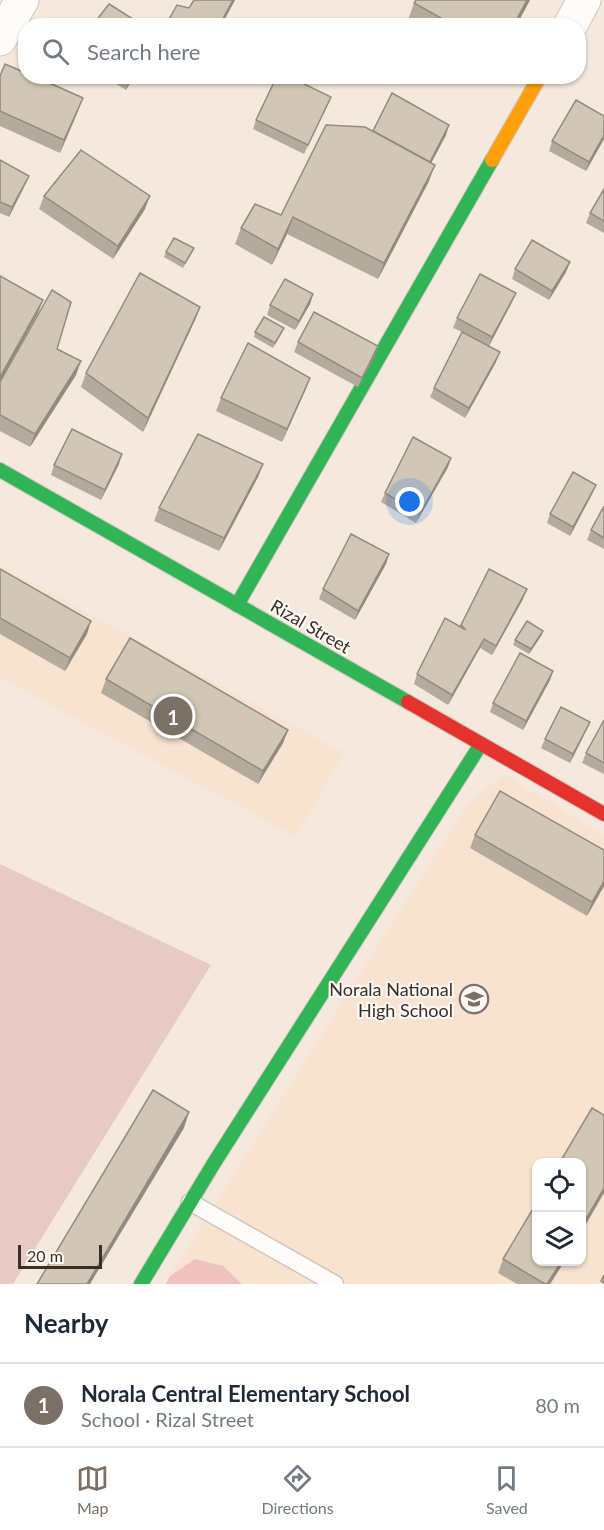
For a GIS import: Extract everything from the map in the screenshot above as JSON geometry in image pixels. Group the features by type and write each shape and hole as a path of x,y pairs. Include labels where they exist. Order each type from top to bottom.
{"street":[{"path":"0,39 22,0"},
{"path":"574,18 584,0"},
{"path":"237,605 535,84"},
{"name":"Rizal Street","path":"0,470 604,814"},
{"path":"141,1284 190,1202 481,744"}],"lane":[{"path":"190,1202 335,1284"}],"shaded area":[{"path":"0,565 344,753 296,837 0,678"},
{"name":"Norala National High School","path":"504,774 604,835 604,1284 242,1284 239,1280 195,1259 170,1276 466,806"},
{"path":"0,864 211,965 13,1284 0,1284"},
{"path":"195,1259 223,1266 242,1284 166,1284 170,1276"}],"building":[{"path":"194,0 233,0 223,18 170,18 177,5 189,8"},
{"path":"416,0 527,0 517,18 441,18 414,3"},
{"path":"109,4 131,18 98,18"},
{"path":"5,64 18,70 18,84 52,84 83,98 64,140 0,111 0,76"},
{"path":"273,84 304,84 331,97 308,145 256,120"},
{"path":"392,93 449,125 430,162 373,131"},
{"path":"576,100 604,116 604,135 589,162 552,141"},
{"path":"326,125 365,127 435,165 384,263 293,217 278,249 241,228 255,204 281,215"},
{"path":"81,150 150,196 118,246 44,196"},
{"path":"0,160 29,176 12,207 0,202"},
{"path":"604,189 604,221 590,213"},
{"path":"174,238 194,248 185,263 166,252"},
{"path":"532,240 570,262 552,291 515,269"},
{"path":"140,273 200,307 148,418 86,373"},
{"path":"480,274 516,293 492,337 457,318"},
{"path":"0,276 43,300 0,377"},
{"path":"285,279 313,294 299,321 270,305"},
{"path":"52,290 71,302 57,349 81,361 35,434 0,415 0,382"},
{"path":"314,312 378,346 362,378 298,342"},
{"path":"264,317 284,328 275,343 255,332"},
{"path":"462,332 500,352 469,408 434,388"},
{"path":"248,343 310,378 287,429 221,398"},
{"path":"72,429 122,454 105,490 54,465"},
{"path":"198,434 263,464 224,538 159,508"},
{"path":"413,437 451,458 420,514 385,493"},
{"path":"573,472 596,485 573,527 550,514"},
{"path":"604,506 604,538 591,530"},
{"path":"351,534 389,554 358,611 323,589"},
{"path":"0,569 91,621 70,658 0,618"},
{"path":"489,569 527,589 496,646 484,639 452,695 417,674 445,618 466,630 461,625"},
{"path":"527,621 543,631 531,649 515,640"},
{"path":"130,638 288,730 263,771 106,679"},
{"path":"520,653 553,671 526,721 493,703"},
{"path":"561,707 590,722 573,754 545,739"},
{"path":"604,720 604,763 586,753"},
{"path":"500,791 604,850 604,881 592,902 475,835"},
{"path":"153,1090 189,1112 87,1284 37,1284"},
{"path":"592,1108 604,1115 604,1188 586,1219 586,1158 562,1158"},
{"path":"532,1210 532,1266 558,1266 545,1284 503,1259"}],"traffic: fast":[{"path":"237,605 492,160"},
{"path":"0,470 408,702"},
{"path":"141,1284 214,1163 481,744"}],"traffic: slow":[{"path":"492,160 535,84"}],"traffic: jam":[{"path":"408,702 604,814"}],"place":[{"name":"Norala Central Elementary School","path":"173,716"},
{"name":"Norala National High School","path":"474,999"}]}
